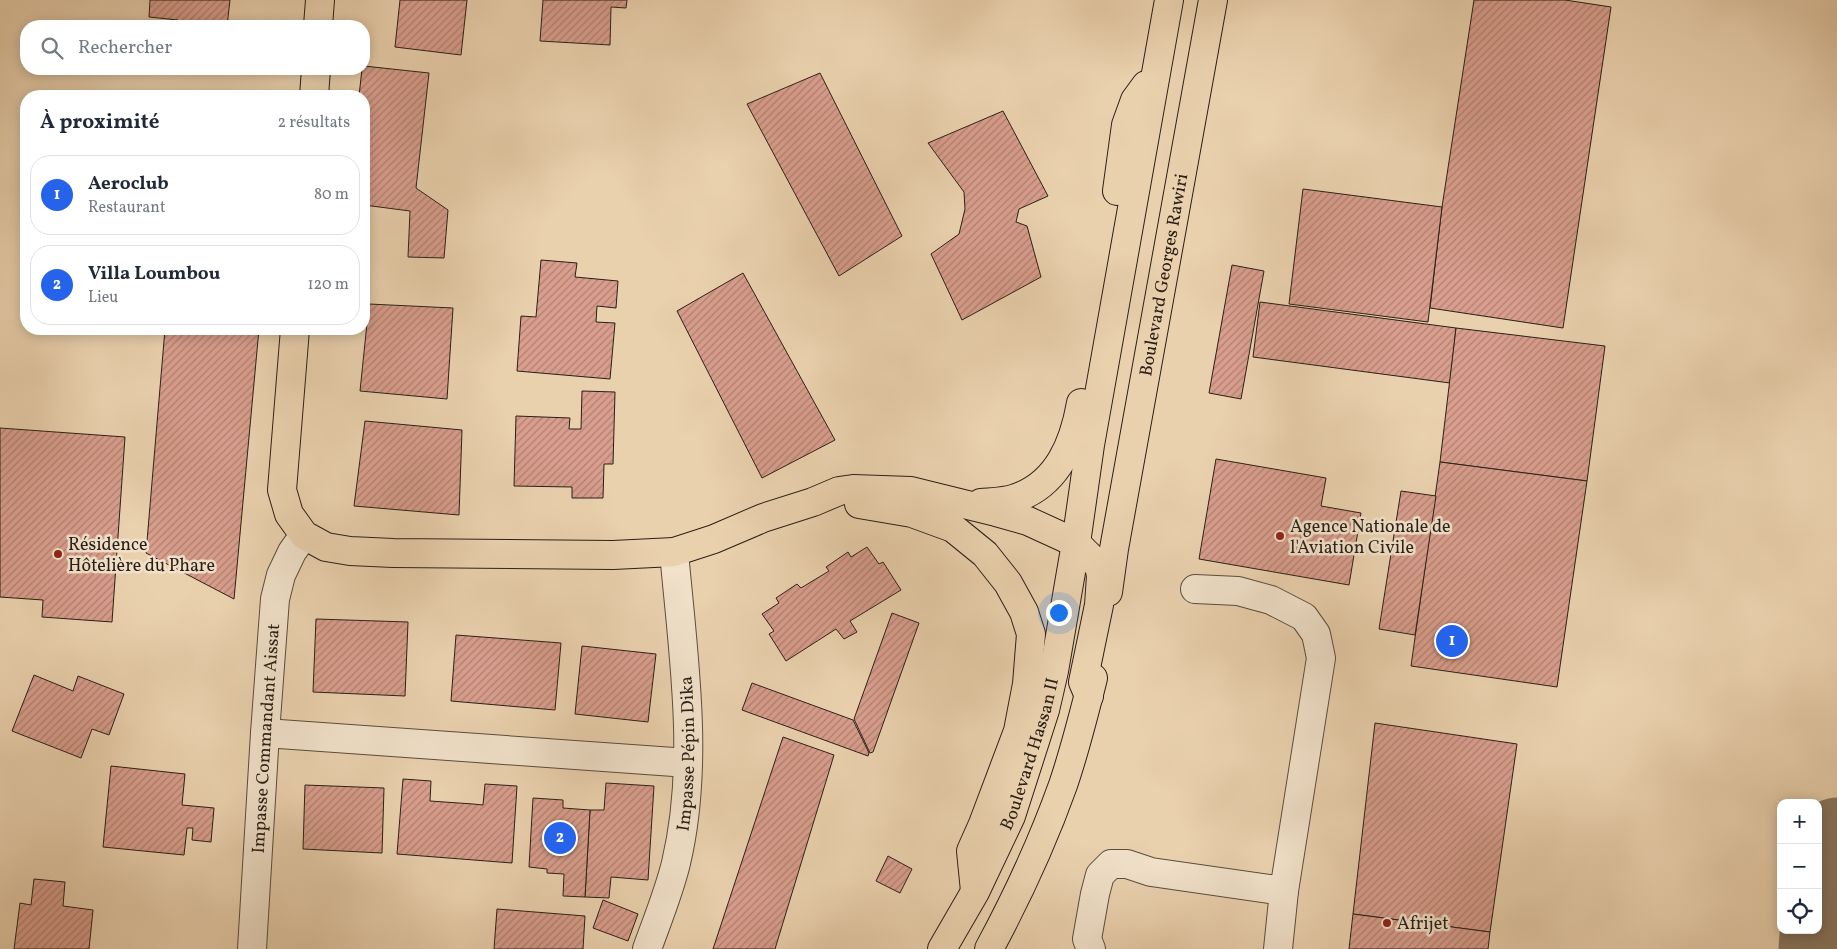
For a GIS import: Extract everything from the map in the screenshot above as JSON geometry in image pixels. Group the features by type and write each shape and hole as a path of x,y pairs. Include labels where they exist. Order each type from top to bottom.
{"main road":[{"path":"318,20 320,0"},
{"path":"1076,543 1090,445 1169,0"},
{"name":"Boulevard Georges Rawiri","path":"1089,696 1102,633 1114,549 1212,0"},
{"path":"965,504 999,502 1016,498 1032,491 1055,472 1063,460 1079,415 1118,187 1126,125 1135,100 1157,69"},
{"path":"314,90 316,75"},
{"path":"295,335 282,490 289,514 304,535 326,547 350,551 604,555 674,552 714,539 763,518 813,502 839,491 853,489 911,491 965,504 1028,521 1076,543 1099,566 1101,576 1099,605 1083,682 1089,696 1062,786 1032,860 989,949"},
{"path":"813,502 834,505 860,504 885,507 912,513 953,528 985,554 1008,583 1024,612 1030,634 1028,684 1018,731 970,851 975,892"},
{"name":"Boulevard Hassan II","path":"942,949 975,892 1011,816 1026,774 1045,710 1054,670 1076,543"}],"street":[{"name":"Impasse Commandant Aissat","path":"252,949 264,733 274,599 280,574 304,535"},
{"name":"Impasse Pépin Dika","path":"647,949 676,863 684,812 688,763 687,703 674,552"},
{"path":"1195,589 1238,592 1271,600 1304,617 1316,634 1321,658 1284,891 1278,949"},
{"path":"264,733 688,763"},
{"path":"1091,949 1087,939 1095,894 1100,875 1111,864 1127,864 1151,872 1284,891"}],"building":[{"path":"150,0 230,0 228,20 178,20 149,17"},
{"path":"400,0 467,0 461,55 395,47"},
{"path":"543,0 627,0 626,8 611,7 610,45 540,41"},
{"path":"1474,0 1565,0 1611,7 1563,328 1430,308 1442,207"},
{"path":"370,67 429,73 416,188 448,210 444,258 408,257 410,211 370,206 370,90 360,90 361,75 370,75"},
{"path":"820,73 902,236 839,276 747,104"},
{"path":"1003,111 1048,196 1019,209 1016,222 1027,226 1041,277 962,320 931,254 959,234 965,209 964,192 928,143"},
{"path":"1303,189 1442,207 1428,322 1289,304"},
{"path":"541,260 577,263 575,277 618,281 616,308 597,306 596,322 615,323 610,379 517,371 521,316 536,317"},
{"path":"1232,265 1264,271 1241,399 1209,393"},
{"path":"743,273 835,440 762,478 677,311"},
{"path":"1260,302 1456,328 1450,383 1253,357"},
{"path":"370,304 453,308 447,399 360,391 366,335 370,335"},
{"path":"1456,328 1605,346 1587,481 1440,462"},
{"path":"164,335 258,335 234,599 146,553"},
{"path":"582,391 615,392 613,464 604,464 603,498 572,498 572,487 514,486 516,416 570,418 569,429 581,429"},
{"path":"365,421 462,430 459,515 354,506"},
{"name":"Résidence Hôtelière du Phare","path":"0,428 125,437 112,622 42,617 43,600 0,597"},
{"name":"Agence Nationale de l'Aviation Civile","path":"1216,459 1326,478 1321,506 1361,513 1349,585 1199,559"},
{"path":"1440,462 1587,481 1557,687 1411,666"},
{"path":"1401,491 1436,496 1415,635 1379,629"},
{"path":"867,547 879,564 883,562 901,590 850,621 857,632 844,639 836,629 786,661 769,634 774,631 762,614 779,603 776,598 797,584 801,588 829,571 826,567 848,552 851,557"},
{"path":"892,613 919,623 873,752 870,753 854,719"},
{"path":"316,619 408,622 405,696 313,692"},
{"path":"456,635 561,643 555,710 451,701"},
{"path":"582,646 656,654 648,722 575,714"},
{"path":"34,675 73,691 78,676 124,694 109,735 92,729 81,758 12,731"},
{"path":"752,683 853,720 869,753 868,756 742,710"},
{"path":"1375,723 1517,744 1490,932 1353,914"},
{"path":"783,737 834,755 775,949 713,949"},
{"path":"111,766 185,774 182,805 214,808 211,842 192,840 193,828 187,828 184,855 103,847"},
{"path":"403,779 431,781 430,801 483,805 485,784 517,786 512,863 397,854"},
{"path":"606,783 654,786 648,880 611,877 609,898 585,897 590,810 604,810"},
{"path":"305,785 384,788 382,853 303,849"},
{"path":"533,798 563,800 563,808 590,810 585,897 563,896 564,874 547,873 547,869 529,867"},
{"path":"888,856 912,869 900,893 876,881"},
{"path":"34,879 65,882 63,906 93,910 89,949 14,949 20,903 31,905"},
{"path":"603,900 638,914 628,941 593,928"},
{"path":"497,909 585,916 583,949 494,949"},
{"name":"Afrijet","path":"1353,914 1490,932 1488,949 1349,949"}],"taxiway":[{"path":"1821,949 1824,909 1837,840"}],"place":[{"name":"Agence Nationale de l'Aviation Civile","path":"1280,536"},
{"name":"Résidence Hôtelière du Phare","path":"58,554"},
{"name":"Aeroclub","path":"1452,641"},
{"name":"Villa Loumbou","path":"560,838"},
{"name":"Afrijet","path":"1387,923"}]}
